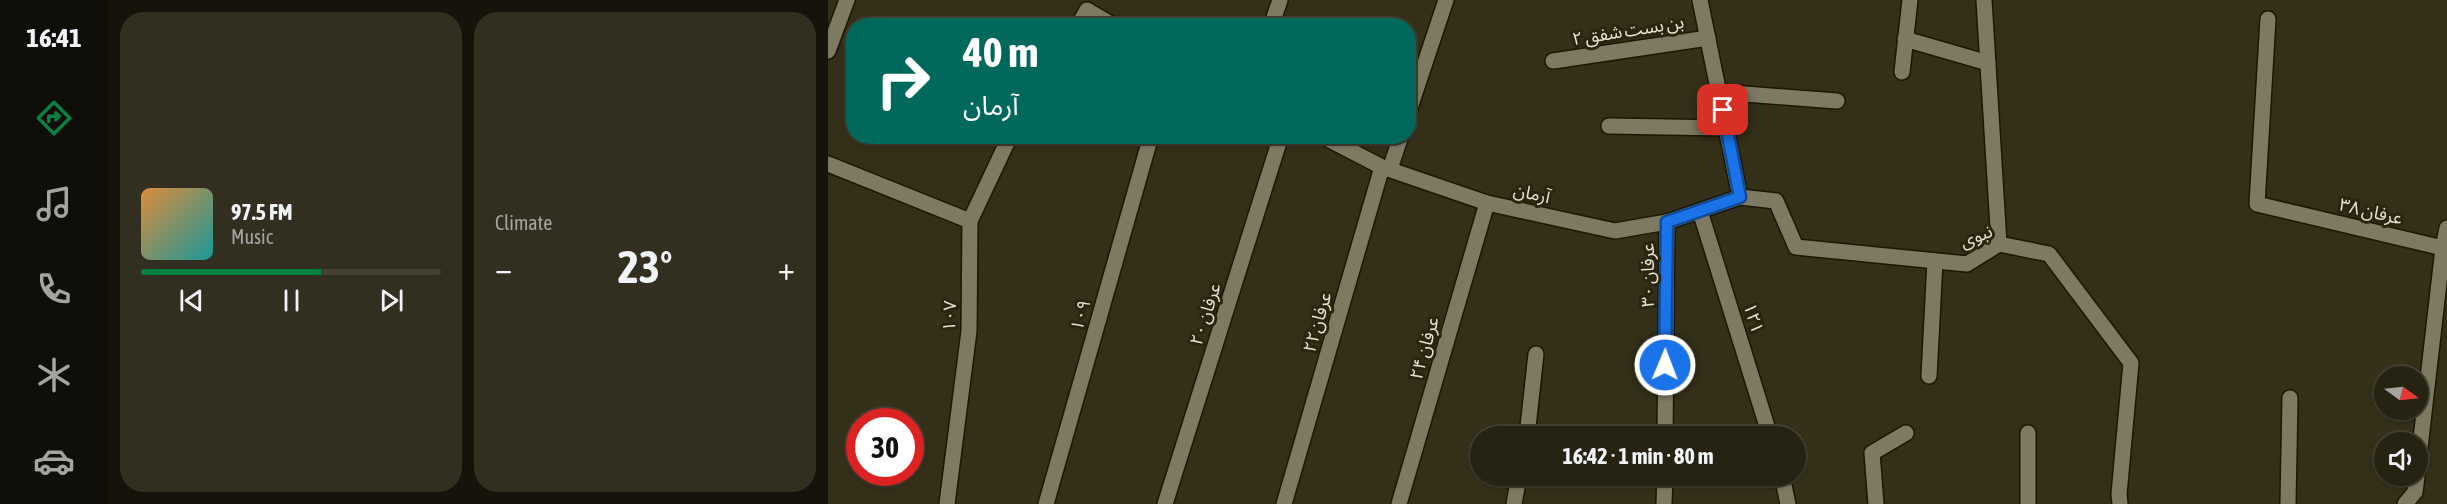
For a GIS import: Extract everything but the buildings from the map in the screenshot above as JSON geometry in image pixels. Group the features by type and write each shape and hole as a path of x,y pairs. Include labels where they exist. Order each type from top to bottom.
{"street":[{"path":"828,51 847,0"},
{"path":"1274,18 1280,0"},
{"path":"1416,90 1446,0"},
{"path":"1700,0 1740,197"},
{"path":"1902,72 1910,0"},
{"path":"1984,0 1999,244"},
{"path":"1082,18 1087,10 1100,18"},
{"name":"عرفان ۳۸","path":"2268,19 2257,204 2443,248"},
{"name":"بن بست شفق ۲","path":"1553,61 1708,38"},
{"path":"1905,39 1988,63"},
{"path":"1719,92 1837,101"},
{"path":"1609,126 1726,128"},
{"name":"۱۰۷","path":"947,504 969,331 970,221 1006,144"},
{"name":"۱۰۹","path":"1046,504 1149,144"},
{"name":"عرفان ۲۰","path":"1165,504 1278,144"},
{"name":"آرمان","path":"1339,144 1386,168 1487,203 1615,231 1667,222 1740,197"},
{"name":"عرفان۲۲","path":"1284,504 1386,168 1397,144"},
{"path":"828,164 970,221"},
{"name":"نبوی","path":"1740,197 1776,201 1796,247 1967,264 1999,244 2049,254 2131,363 2120,504"},
{"name":"عرفان ۲۴","path":"1399,504 1487,203"},
{"name":"۱۲۱","path":"1700,211 1767,426"},
{"name":"عرفان ۳۰","path":"1665,426 1667,222"},
{"path":"2422,432 2447,228"},
{"path":"1929,376 1935,261"},
{"path":"1528,426 1536,354"},
{"path":"2288,504 2290,398"},
{"path":"1876,504 1872,453 1906,433"},
{"path":"2028,433 2028,504"},
{"path":"1514,504 1517,486"},
{"path":"1664,504 1665,486"},
{"path":"1784,486 1788,504"},
{"path":"2405,504 2415,492 2416,486"}],"route":[{"path":"1665,365 1667,222 1740,197 1723,110"}]}
